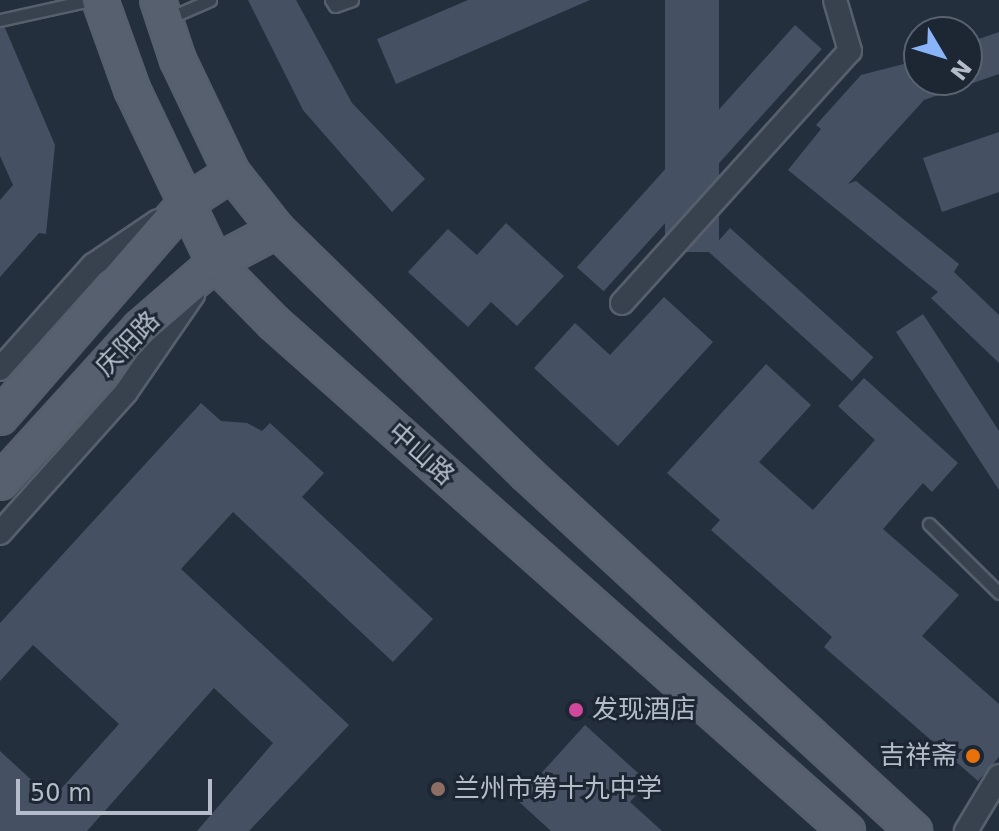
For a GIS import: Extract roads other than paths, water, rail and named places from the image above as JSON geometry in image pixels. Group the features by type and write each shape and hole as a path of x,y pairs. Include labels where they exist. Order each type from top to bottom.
{"main road":[{"name":"中山路","path":"100,0 132,89 215,263 274,323 847,831"},
{"path":"161,10 232,173 277,230 527,474 914,831"},
{"name":"庆阳路","path":"0,417 186,203 232,173"},
{"name":"庆阳路","path":"0,482 140,328 215,263 277,230"}],"street":[{"path":"622,303 850,51 835,0"},
{"path":"0,369 93,265 186,203"},
{"path":"0,533 126,392 215,263"},
{"path":"966,831 999,776"}],"lane":[{"path":"0,20 90,0"},
{"path":"161,10 210,0"},
{"path":"331,0 335,6 352,0"},
{"path":"929,524 999,593"}],"place":[{"name":"发现酒店","path":"576,710"},
{"name":"吉祥斋","path":"973,756"},
{"name":"兰州市第十九中学","path":"438,789"}]}
